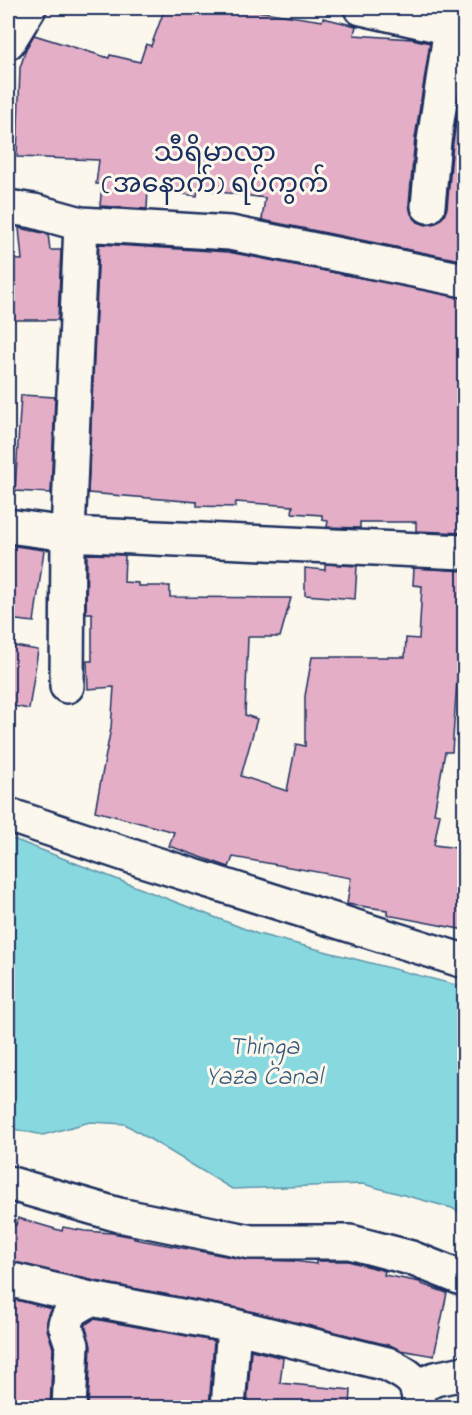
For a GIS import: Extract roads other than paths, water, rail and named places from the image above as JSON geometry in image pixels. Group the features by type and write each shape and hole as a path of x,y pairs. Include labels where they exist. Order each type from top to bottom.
{"street":[{"path":"8,42 29,8"},
{"path":"361,8 458,29 434,141 428,206"},
{"path":"8,207 34,211 81,224 230,233 465,280"},
{"path":"67,686 68,534 81,224"},
{"path":"8,526 68,534 465,552"},
{"path":"8,815 146,861 465,961"},
{"path":"8,1183 119,1215 251,1242 350,1242 411,1258 465,1279"},
{"path":"8,1279 92,1299 234,1326 387,1364 407,1374 419,1397 435,1379 465,1373"},
{"path":"69,1407 72,1345 66,1324 72,1310 92,1299"},
{"path":"228,1407 234,1326"}],"water":[{"name":"Thinga Yaza Canal","path":"8,837 258,934 464,987 464,1216 452,1208 363,1184 232,1189 125,1124 90,1122 43,1135 8,1128"}],"district":[{"name":"သီရိမာလာ (အနောက်) ရပ်ကွက်","path":"215,170"}]}
